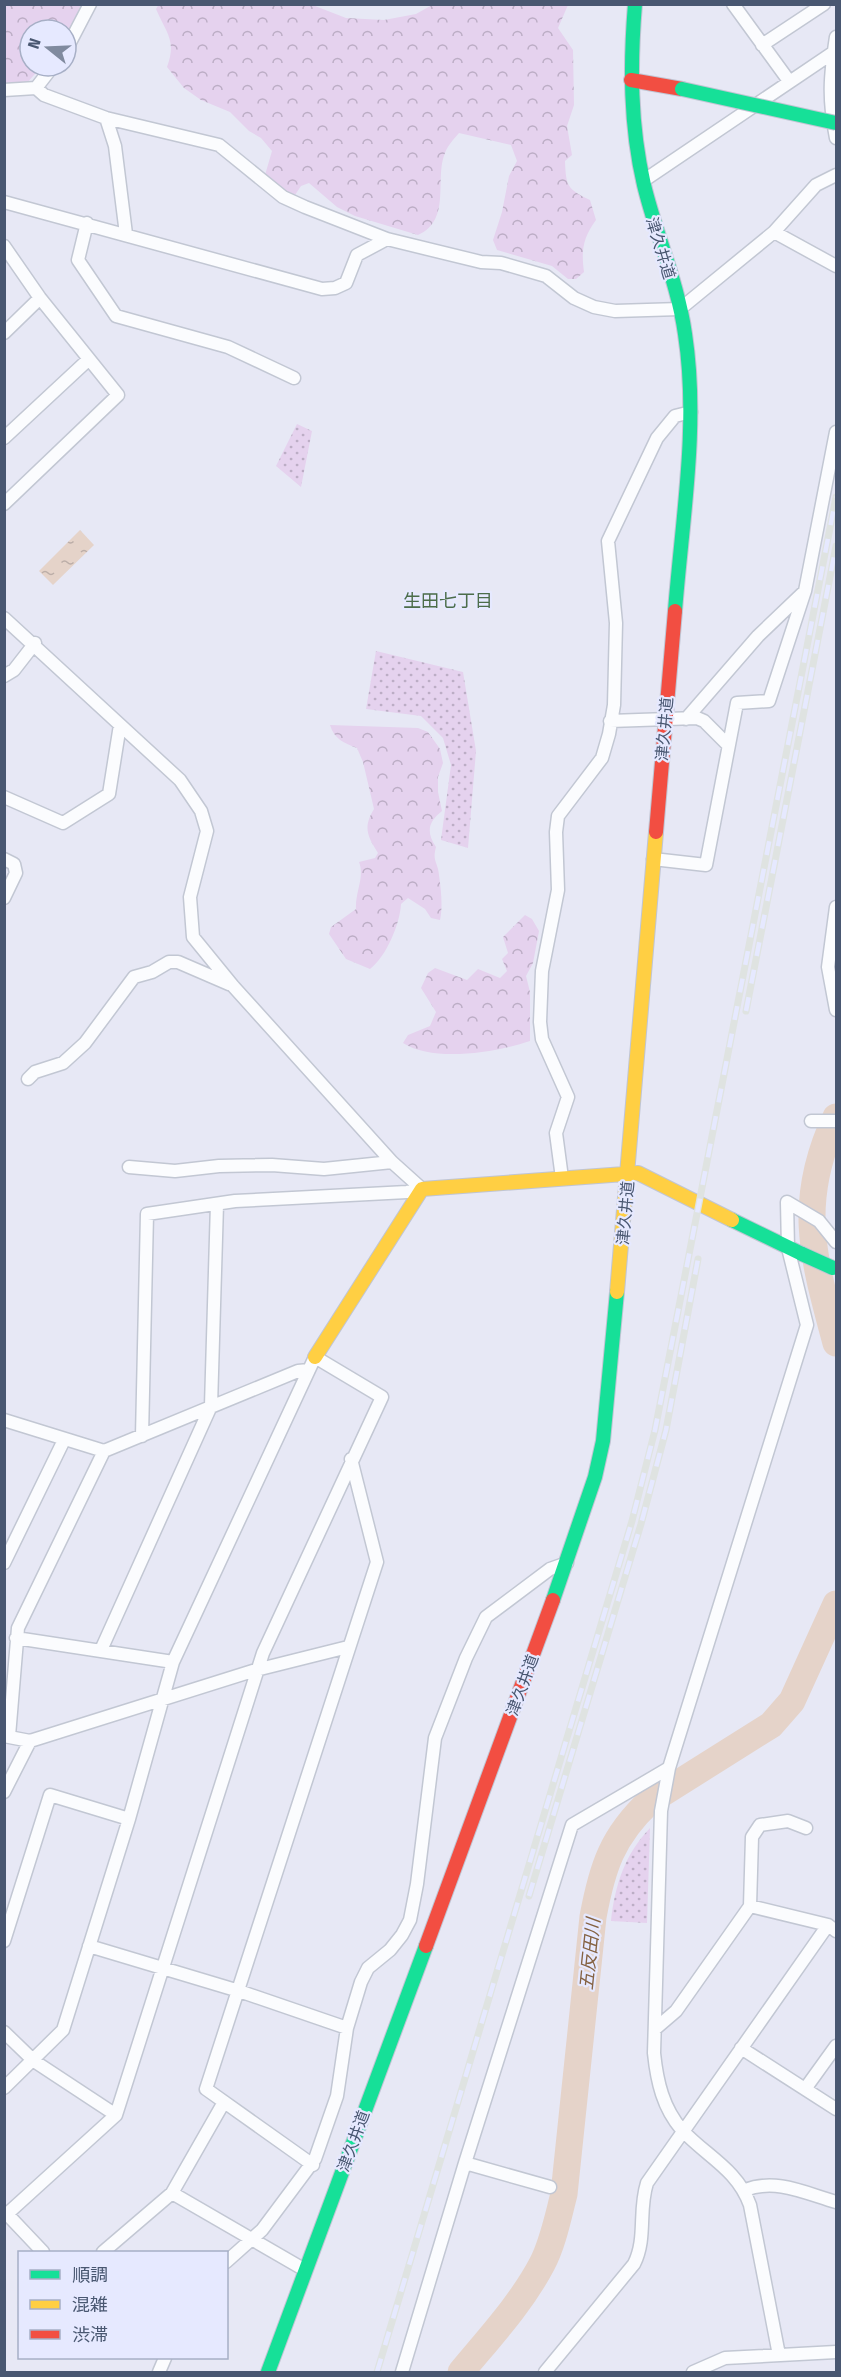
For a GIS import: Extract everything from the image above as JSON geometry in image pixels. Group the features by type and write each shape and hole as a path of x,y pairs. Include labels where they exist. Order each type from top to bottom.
{"main road":[{"name":"津久井道","path":"268,2373 567,1563 596,1477 603,1441 628,1173 691,412 688,355 680,309 655,231 636,145 631,80 635,4"},
{"path":"631,80 837,123"},
{"path":"312,1364 422,1189 628,1173 646,1176 788,1248 835,1269"}],"street":[{"path":"78,27 90,4"},
{"path":"733,4 789,81"},
{"path":"762,45 824,4"},
{"path":"837,37 830,70 830,110 837,138"},
{"path":"643,181 834,52"},
{"path":"36,88 44,78"},
{"path":"4,90 36,88 44,95 106,118 219,145 283,197 387,239 482,262 524,268 546,276 574,298 594,307 615,311 680,309 774,232 816,185 837,175"},
{"path":"106,118 115,146 126,234"},
{"path":"4,202 322,289 335,288 346,283 357,255 387,239"},
{"path":"87,223 78,260 116,316 228,347 294,378"},
{"path":"774,232 837,266"},
{"path":"4,246 40,298 118,395 4,504"},
{"path":"4,333 40,298"},
{"path":"4,438 89,359"},
{"path":"562,1178 556,1133 568,1097 542,1039 540,1022 542,971 558,890 556,832 558,816 602,758 614,705 616,623 608,541 657,438 675,416 691,412"},
{"path":"653,860 706,865 730,752 728,745 737,703 769,701 805,591 837,432"},
{"path":"686,718 758,636 805,591"},
{"path":"4,618 180,780 201,811 207,831 190,897 193,937 232,986 392,1162 422,1189"},
{"path":"4,676 14,670 34,644"},
{"path":"610,721 664,721 686,718 704,721 728,745"},
{"path":"4,797 63,823 109,794 120,725"},
{"path":"4,859 14,864 16,873 4,898"},
{"path":"837,907 828,967 837,1010"},
{"path":"28,1079 35,1072 63,1064 85,1043 134,977 152,972 169,962 178,962 232,986"},
{"path":"814,1121 837,1121"},
{"path":"129,1167 175,1171 219,1166 272,1165 324,1169 392,1162"},
{"path":"142,1436 147,1214 217,1204 422,1189"},
{"path":"778,2355 750,2205 745,2190 727,2167 683,2131 670,2113 657,2084 655,2029 662,1811 668,1774 807,1325 788,1248 787,1202 800,1208 827,1228 837,1242"},
{"path":"101,1650 211,1406 217,1204"},
{"path":"4,1420 104,1451 312,1364"},
{"path":"41,2251 7,2214 116,2115 256,1670 351,1459 382,1397 312,1364"},
{"path":"4,2088 63,2030 129,1819 160,1700 173,1662 312,1364"},
{"path":"4,1563 64,1440"},
{"path":"104,1451 18,1628 7,1736 30,1741 256,1670 348,1647"},
{"path":"313,2165 206,2089 377,1562 351,1459"},
{"path":"228,2260 252,2241 313,2165 337,2096 347,2028 368,1968 390,1950 410,1920 417,1884 435,1738 466,1658 486,1617 495,1608 550,1569 567,1563"},
{"path":"16,1638 173,1662"},
{"path":"4,1792 30,1741"},
{"path":"402,2373 465,2163 572,1825 668,1774"},
{"path":"4,1941 50,1795 129,1819"},
{"path":"655,2029 676,2011 750,1906 752,1837 760,1825 788,1821 806,1828"},
{"path":"545,2373 634,2264 641,2249 641,2201 647,2183 741,2048 832,1928 750,1906"},
{"path":"89,1946 164,1967 347,2028"},
{"path":"4,2032 34,2061 116,2115"},
{"path":"805,2090 837,2046"},
{"path":"741,2048 837,2109"},
{"path":"105,2251 172,2193 224,2102"},
{"path":"465,2163 550,2187"},
{"path":"745,2190 761,2184 773,2184 837,2202"},
{"path":"172,2193 305,2270"},
{"path":"693,2373 725,2358 837,2352"},
{"path":"159,2373 165,2359"}],"green space":[{"path":"159,4 310,4 346,18 384,20 416,14 432,5 568,5 558,28 573,50 574,105 567,126 572,155 565,161 566,176 572,189 590,200 596,220 584,244 584,272 576,279 568,279 552,266 497,250 493,240 502,212 509,176 517,161 511,145 459,133 448,147 442,163 439,209 435,220 418,235 355,216 337,207 309,183 301,186 295,195 286,192 265,175 272,151 261,138 249,131 230,112 201,100 184,88 167,67 171,43 156,9"},
{"path":"5,5 81,5 75,18 18,18 18,78 31,78 26,84 5,83"},
{"path":"297,424 312,431 301,487 276,466"},
{"path":"376,651 463,672 476,751 468,848 441,840 451,765 443,738 421,716 366,709"},
{"path":"330,725 418,728 428,732 440,749 443,763 438,777 442,811 431,823 430,828 436,847 435,859 441,898 440,920 431,918 425,909 408,898 401,904 395,930 387,948 370,969 346,959 329,934 331,927 356,909 361,873 359,862 375,858 378,853 368,831 368,821 374,809 363,762 357,748 337,737"},
{"path":"525,915 532,919 539,931 533,963 526,976 530,992 530,1041 501,1049 466,1054 431,1053 403,1043 408,1035 430,1026 436,1012 421,988 428,973 435,968 467,980 478,969 500,978 507,971 502,959 508,953 503,937"},
{"path":"650,1828 647,1923 611,1921 615,1895 628,1859"}],"water":[{"path":"80,530 94,545 53,585 39,571"}],"waterway":[{"name":"五反田川","path":"836,1117 816,1176 812,1203 815,1256 836,1343"},
{"name":"五反田川","path":"461,2372 534,2279 555,2230 564,2194 593,1917 600,1883 611,1854 626,1827 650,1801 771,1725 792,1701 836,1604"}],"railway":[{"path":"377,2372 632,1521 655,1430 836,497"},
{"path":"746,1011 836,546"},
{"path":"529,1896 641,1524 666,1430 698,1259"}],"traffic: fast":[{"path":"635,4 632,72 639,162 682,315 689,368 688,473 675,611"},
{"path":"682,89 836,123"},
{"path":"732,1220 802,1254"},
{"path":"802,1254 833,1268"},
{"path":"553,1600 595,1477 603,1441 617,1292"},
{"path":"268,2372 426,1946"}],"traffic: slow":[{"path":"617,1292 656,832"},
{"path":"315,1357 422,1189 638,1173 732,1220"}],"traffic: jam":[{"path":"631,80 682,89"},
{"path":"656,832 675,611"},
{"path":"426,1946 553,1600"}],"district":[{"name":"生田七丁目","path":"448,601"}]}
